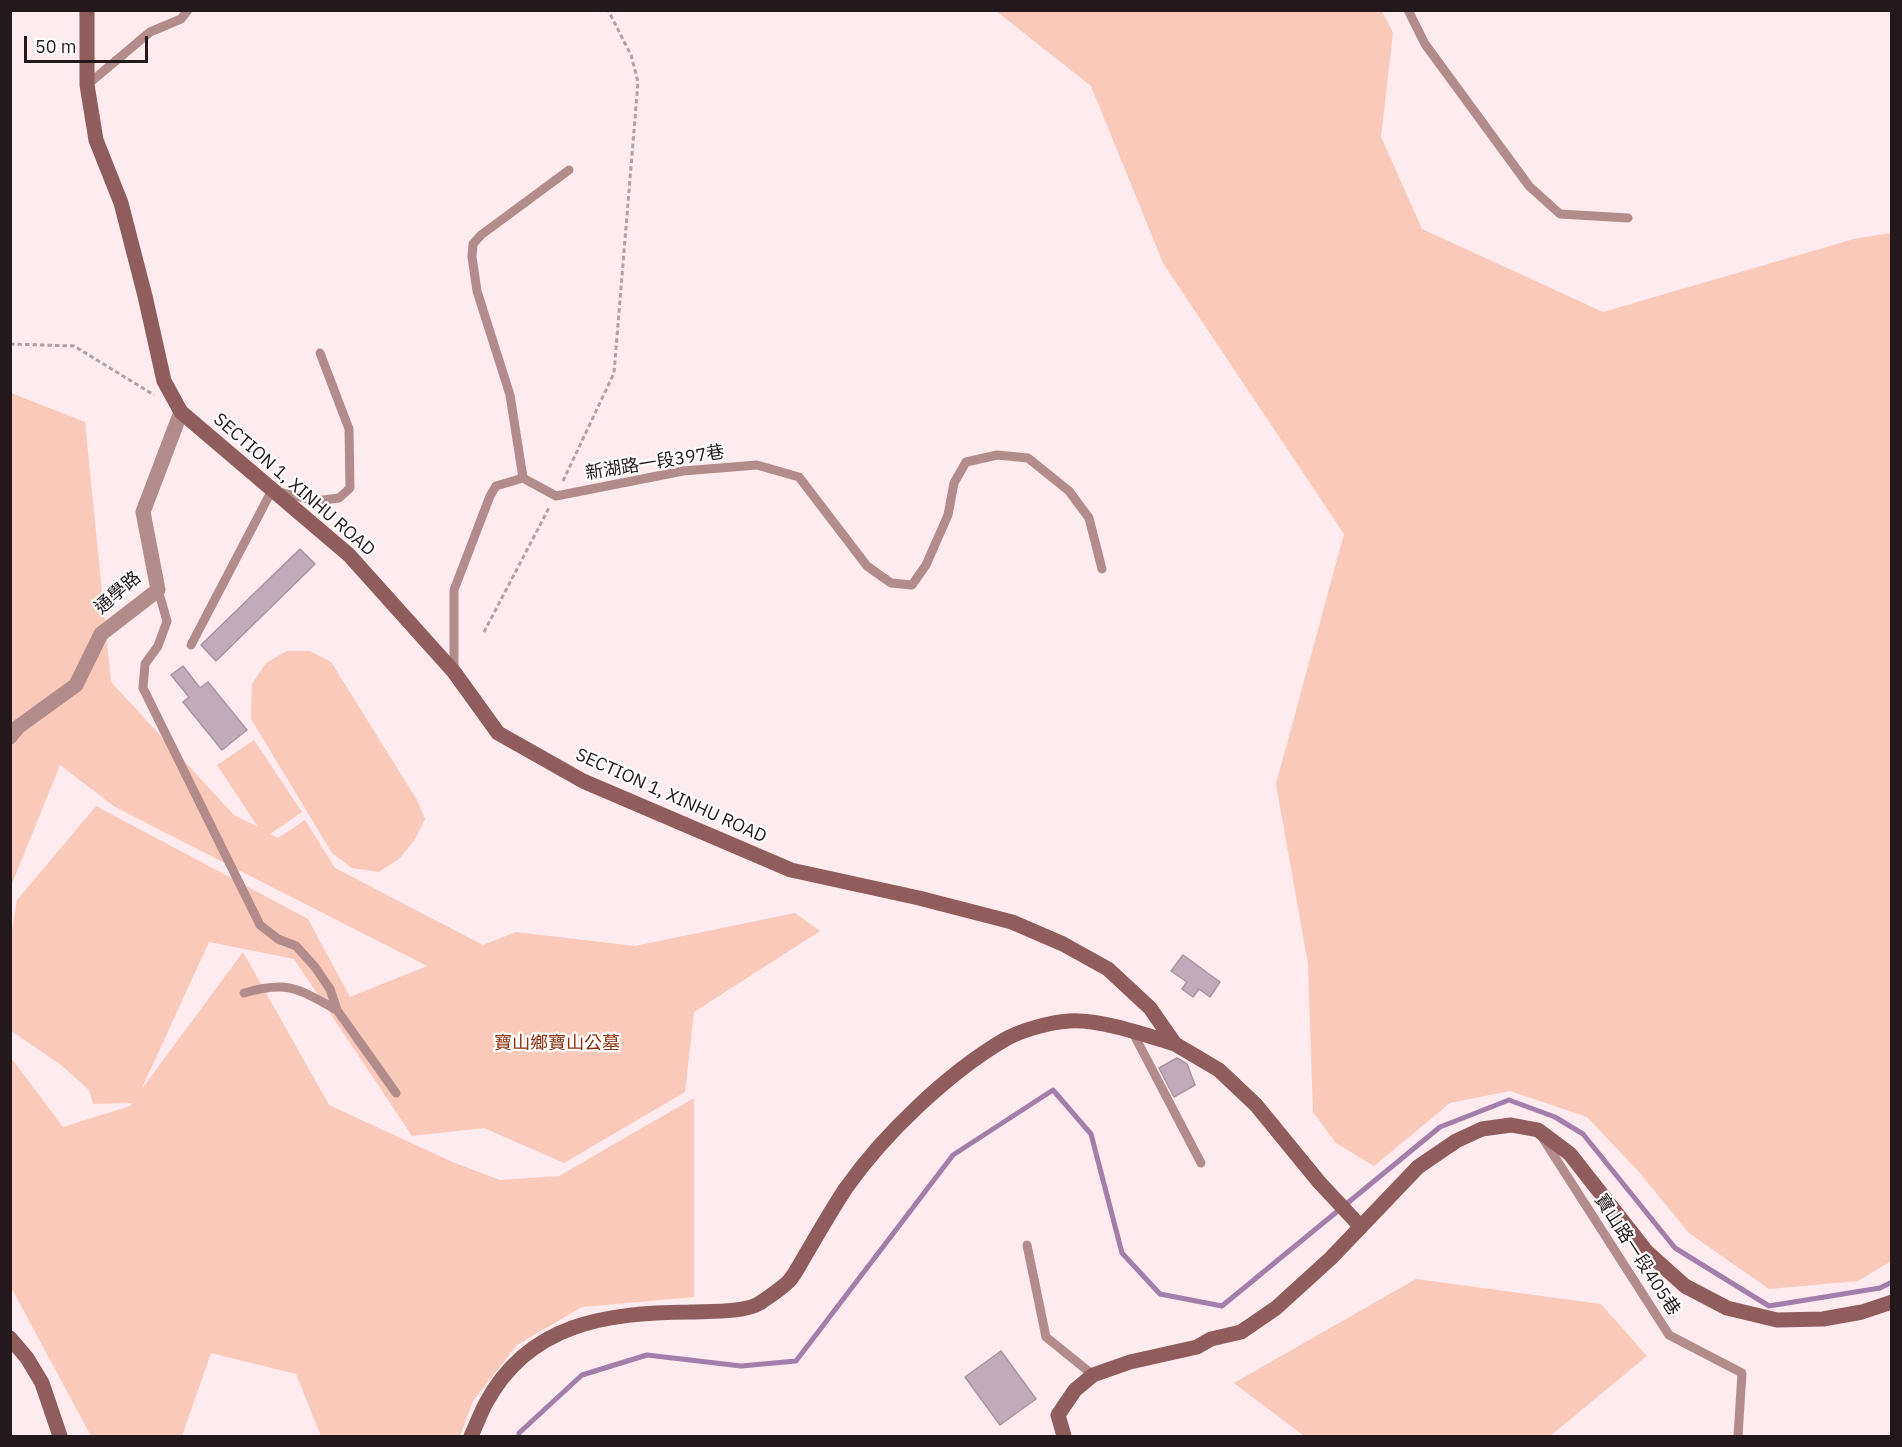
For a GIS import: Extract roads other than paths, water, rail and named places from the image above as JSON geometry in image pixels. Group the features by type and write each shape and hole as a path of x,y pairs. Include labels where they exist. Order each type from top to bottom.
{"street":[{"name":"SECTION 1, XINHU ROAD","path":"87,10 87,85 96,140 121,203 164,381 181,412 349,555 454,672 498,733 583,781 791,870 919,898 1012,922 1063,944 1108,969 1150,1008 1175,1044 1219,1070 1256,1105 1319,1182 1361,1227"},
{"name":"通學路","path":"10,737 18,727 76,685 101,634 158,590 143,512 181,412"},
{"path":"471,1437 486,1403 502,1378 528,1352 549,1337 574,1326 610,1318 651,1312 740,1309 757,1305 774,1294 791,1279 847,1187 880,1147 928,1098 967,1065 1006,1039 1046,1024 1070,1021 1131,1031 1175,1044"},
{"path":"1064,1437 1058,1415 1075,1390 1093,1375 1130,1362 1197,1347 1211,1339 1241,1332 1276,1308 1332,1258 1418,1167 1456,1141 1482,1128 1511,1125 1538,1130 1570,1154 1646,1251 1685,1286 1727,1308 1777,1320 1823,1319 1862,1312 1892,1302"},
{"path":"10,1338 27,1358 42,1383 60,1437"}],"lane":[{"path":"87,85 150,32 181,19 188,10"},
{"path":"1408,10 1425,44 1529,186 1560,214 1628,218"},
{"path":"454,672 454,590 490,496 496,486 523,478 510,395 477,291 472,257 473,244 481,235 569,170"},
{"path":"190,645 272,490 315,501 339,498 350,488 349,429 320,353"},
{"name":"新湖路一段397巷","path":"523,478 556,496 683,471 757,465 799,477 867,566 891,583 912,585 926,565 948,515 954,483 966,462 997,455 1028,458 1069,491 1089,518 1102,569"},
{"path":"158,590 167,621 158,646 145,664 143,688 260,925 278,939 296,946 315,967 330,988 336,1010 396,1094"},
{"path":"244,993 267,986 285,986 305,993 336,1010"},
{"path":"1131,1031 1201,1163"},
{"name":"寶山路一段405巷","path":"1538,1130 1669,1335 1743,1372 1738,1437"},
{"path":"1027,1245 1046,1337 1093,1375"}],"waterway":[{"path":"519,1436 519,1433 582,1375 647,1355 741,1366 796,1361 953,1155 1053,1090 1091,1134 1122,1253 1160,1294 1222,1306 1440,1127 1509,1100 1555,1117 1583,1134 1675,1248 1769,1306 1880,1288 1892,1282"}],"park label":[{"name":"寶山鄉寶山公墓","path":"557,1044"}]}
